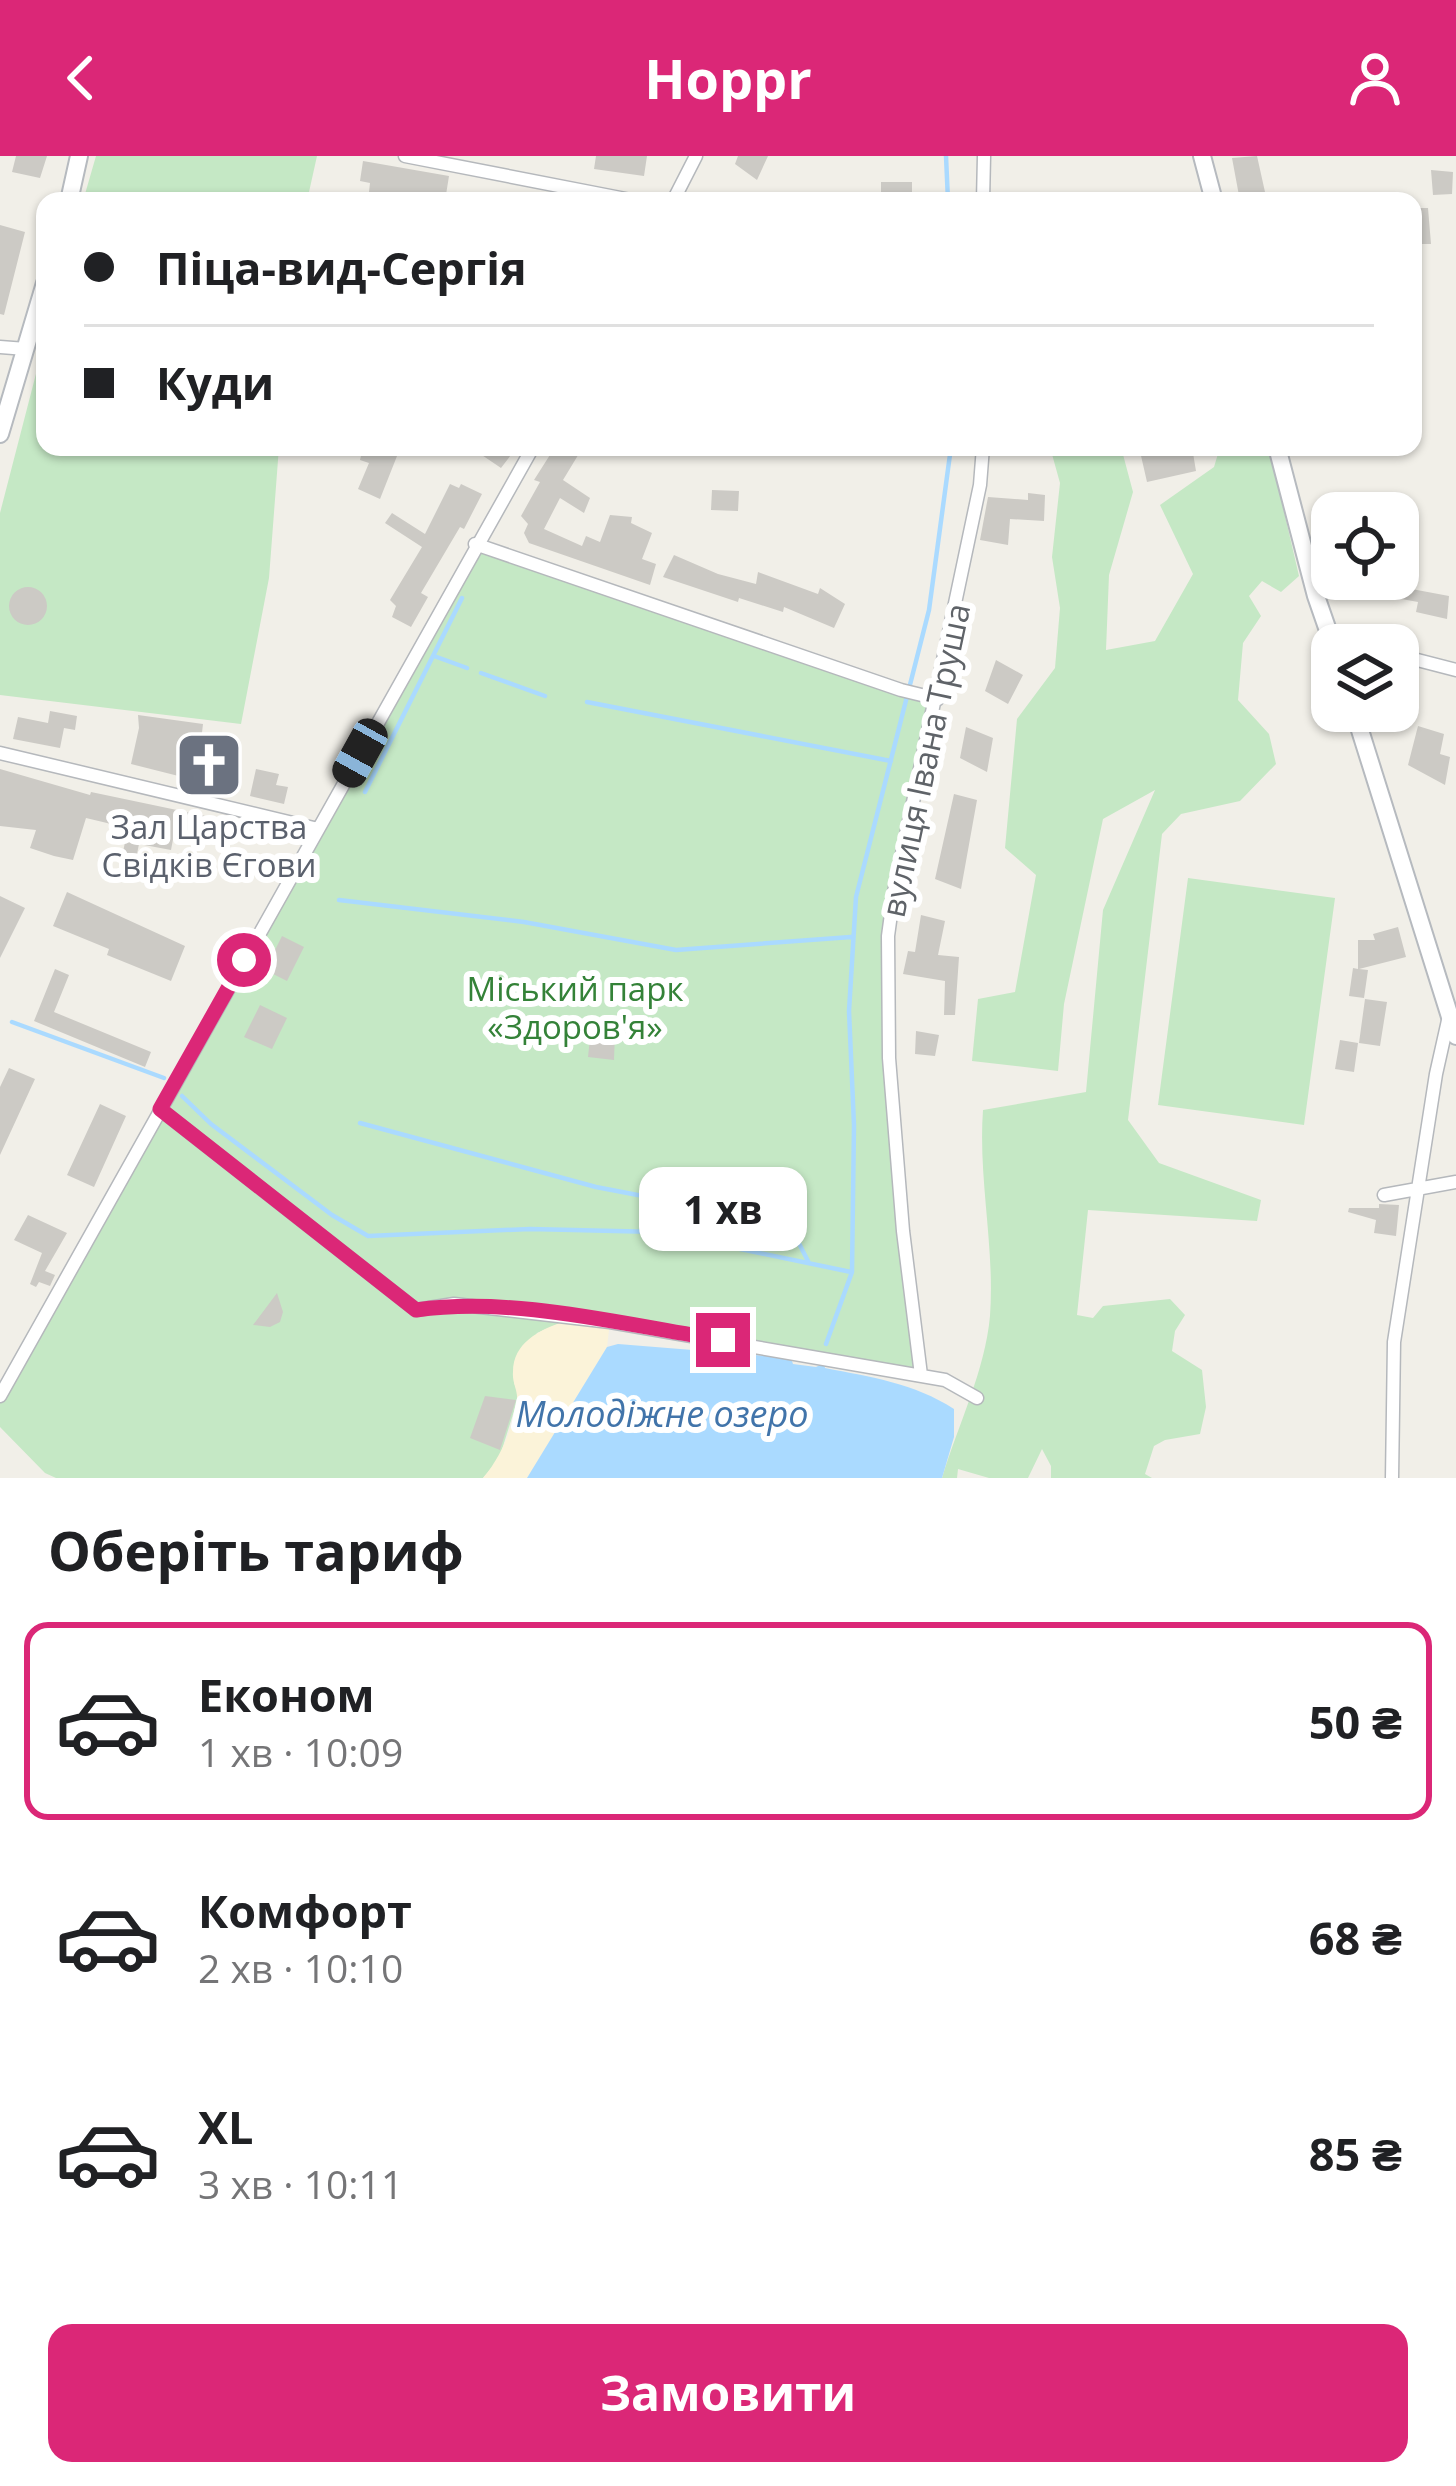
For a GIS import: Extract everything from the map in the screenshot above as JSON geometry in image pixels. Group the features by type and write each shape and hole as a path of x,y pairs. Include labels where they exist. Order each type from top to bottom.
{"street":[{"path":"71,192 79,156"},
{"path":"405,156 590,192"},
{"path":"678,192 696,156"},
{"path":"983,192 985,156"},
{"path":"1202,156 1212,192"},
{"path":"0,434 36,314"},
{"path":"0,347 26,349"},
{"path":"0,1396 528,456"},
{"name":"вулиця Івана Труша","path":"921,1375 890,1074 888,936 982,456"},
{"path":"1279,456 1326,624"},
{"path":"476,544 938,699"},
{"path":"1419,660 1456,670"},
{"path":"1361,732 1456,1036"},
{"path":"0,752 318,829"},
{"path":"1392,1478 1394,1342 1449,1015"},
{"path":"160,1109 416,1310 454,1304 610,1322 921,1375 945,1380 977,1398"},
{"path":"1384,1195 1456,1182"}],"green space":[{"path":"96,156 317,156 309,192 86,192"},
{"path":"36,374 36,456 278,456 269,578 241,724 0,695 0,513"},
{"path":"1052,456 1123,456 1133,492 1109,575 1106,650 1155,641 1193,574 1160,505 1214,467 1217,456 1271,456 1299,576 1281,592 1262,581 1249,596 1261,616 1243,643 1238,700 1269,734 1276,764 1240,801 1181,814 1162,834 1128,1120 1159,1163 1261,1200 1257,1221 1088,1210 1077,1315 1093,1318 1103,1306 1170,1299 1185,1315 1175,1331 1172,1351 1202,1370 1206,1407 1200,1434 1154,1446 1145,1474 1152,1478 1051,1478 1042,1449 1028,1478 989,1478 958,1469 957,1478 942,1478 977,1377 990,1316 983,1110 1086,1092 1103,910 1155,790 1103,819 1064,1004 1058,1071 972,1061 978,999 1015,992 1036,875 1005,848 1017,719 1055,668 1060,608 1052,557 1060,483"},
{"name":"Міський парк «Здоров'я»","path":"475,544 938,699 894,892 887,996 921,1375 594,1320 563,1322 537,1333 514,1383 519,1395 499,1459 483,1478 56,1478 45,1473 0,1427 0,1396"},
{"path":"1188,878 1335,898 1304,1125 1158,1105"}],"sand":[{"path":"563,1322 610,1322 607,1347 527,1478 483,1478 513,1421 517,1353 537,1334"}],"water":[{"name":"Молодіжне озеро","path":"618,1344 791,1358 793,1364 816,1367 824,1363 825,1368 923,1393 954,1409 954,1437 942,1478 527,1478 607,1347"}],"building":[{"path":"16,156 47,156 40,178 12,172"},
{"path":"596,156 647,156 644,176 594,169"},
{"path":"738,156 768,156 757,180 735,164"},
{"path":"1257,156 1265,192 1238,192 1232,158"},
{"path":"363,161 449,176 446,192 369,192 370,183 360,181"},
{"path":"1431,170 1453,172 1452,194 1433,195"},
{"path":"881,182 912,182 912,192 881,192"},
{"path":"1422,208 1428,208 1431,244 1422,244"},
{"path":"0,225 25,232 4,315 0,314"},
{"path":"361,456 397,456 380,499 358,489 369,463 360,460"},
{"path":"483,456 510,456 501,468"},
{"path":"549,456 578,456 563,480 590,498 584,513 560,498 544,529 582,546 586,536 600,542 610,515 632,517 631,523 652,533 642,559 656,564 650,585 529,543 524,533 528,524 521,516 540,482 534,480"},
{"path":"1141,456 1194,456 1196,471 1147,482"},
{"path":"450,484 482,494 421,593 428,597 411,627 392,617 396,606 390,600 422,547 385,523 392,513 425,534"},
{"path":"712,490 739,491 738,511 711,510"},
{"path":"1028,493 1045,495 1044,521 1010,519 1008,545 980,540 988,497 1028,500"},
{"path":"674,555 756,584 758,572 818,594 820,588 845,604 834,628 784,607 783,612 739,598 738,602 663,577"},
{"path":"28,587 42,592 47,606 42,620 28,625 14,620 9,606 14,592"},
{"path":"1419,590 1449,596 1447,619 1416,612 1418,602 1407,600 1419,600"},
{"path":"996,660 1023,675 1008,704 985,691"},
{"path":"50,711 77,716 75,730 64,728 60,748 13,739 18,717 48,723"},
{"path":"138,715 203,724 201,741 218,745 214,763 231,767 226,788 131,764"},
{"path":"1419,726 1444,734 1440,754 1450,757 1445,785 1408,765"},
{"path":"966,727 993,738 987,772 960,758"},
{"path":"0,769 90,795 215,818 210,841 174,834 171,850 139,844 134,869 120,866 128,828 86,818 73,860 30,848 36,830 0,826"},
{"path":"256,769 279,774 276,785 288,787 284,804 250,796"},
{"path":"954,794 977,800 961,889 935,879"},
{"path":"67,892 185,946 171,981 53,926"},
{"path":"0,896 25,908 0,958"},
{"path":"921,915 945,921 938,955 959,957 955,1015 944,1015 945,981 903,974 908,951 915,952"},
{"path":"1398,927 1406,957 1359,969 1368,970 1364,998 1349,996 1353,968 1358,969 1358,940 1375,940 1373,934"},
{"path":"282,936 304,947 287,981 265,970"},
{"path":"55,969 69,975 54,1012 151,1052 145,1067 34,1021"},
{"path":"1365,999 1387,1002 1380,1046 1359,1043"},
{"path":"260,1005 287,1018 272,1049 244,1037"},
{"path":"591,1029 615,1032 614,1060 588,1057"},
{"path":"916,1031 939,1035 935,1056 915,1054"},
{"path":"1340,1040 1358,1043 1354,1072 1335,1069"},
{"path":"9,1068 35,1079 0,1155 0,1087"},
{"path":"100,1104 126,1116 94,1187 67,1175"},
{"path":"1379,1204 1399,1205 1396,1236 1374,1233 1376,1220 1348,1212 1349,1208 1379,1208"},
{"path":"28,1215 67,1233 45,1271 55,1275 50,1286 30,1284 42,1253 14,1240"},
{"path":"277,1293 283,1312 280,1322 270,1327 253,1325"},
{"path":"485,1396 516,1400 500,1450 470,1438"}],"waterway":[{"path":"946,156 948,192"},
{"path":"826,1344 852,1272 854,1125 849,1011 856,897 929,610 950,456"},
{"path":"365,792 462,598"},
{"path":"434,656 467,668"},
{"path":"481,673 545,696"},
{"path":"587,702 891,761"},
{"path":"339,900 524,922 676,950 851,937"},
{"path":"12,1022 164,1078"},
{"path":"182,1096 211,1124 332,1215 368,1236 530,1229 658,1232 851,1272"},
{"path":"360,1123 596,1187 789,1224 809,1263"}],"place":[{"name":"Зал Царства Свідків Єгови","path":"209,765"}],"route":[{"path":"244,960 160,1109 323,1241 416,1310 454,1304 723,1340"}]}
